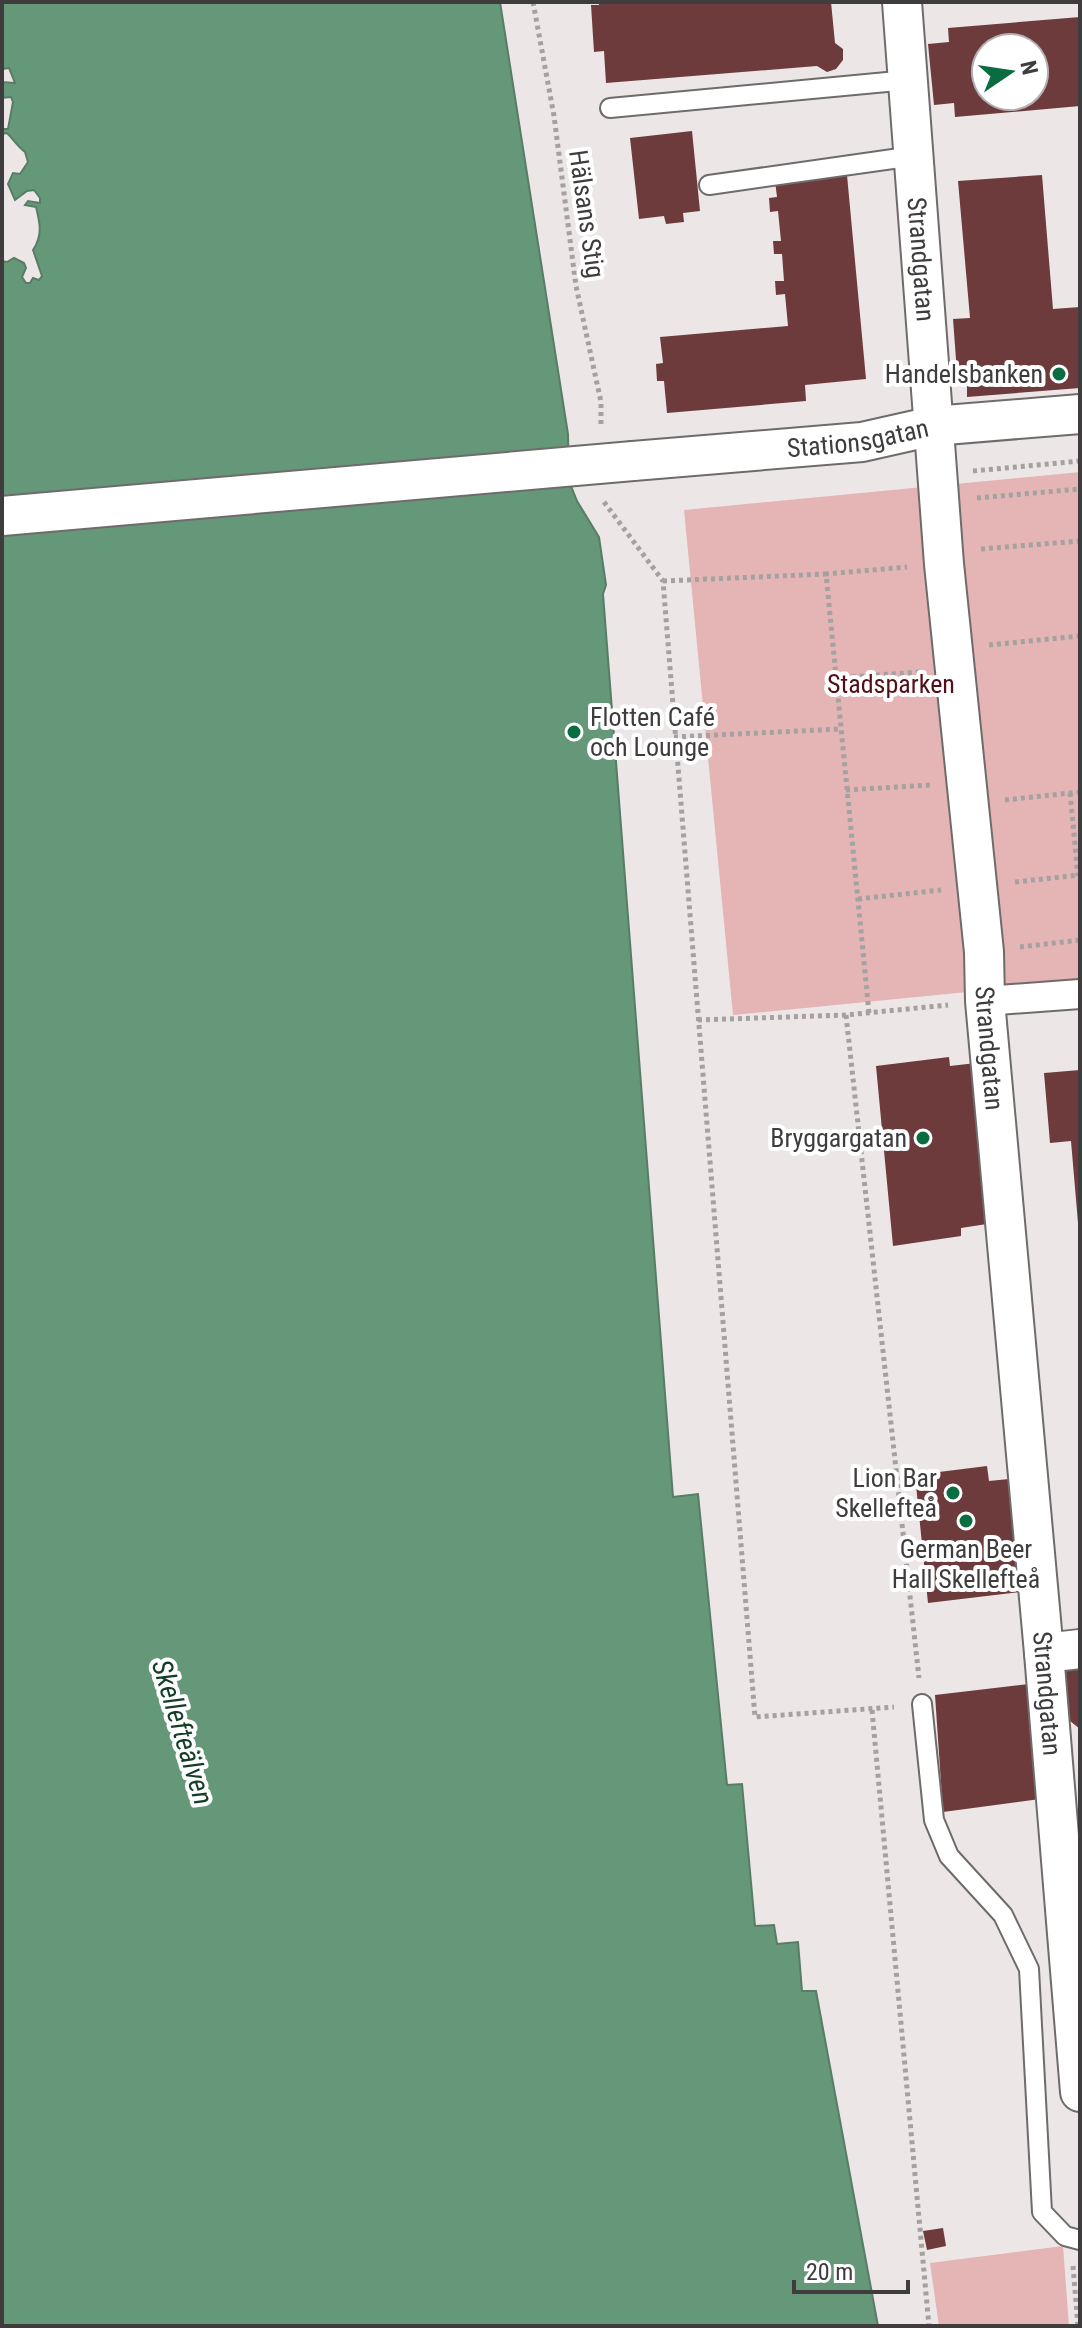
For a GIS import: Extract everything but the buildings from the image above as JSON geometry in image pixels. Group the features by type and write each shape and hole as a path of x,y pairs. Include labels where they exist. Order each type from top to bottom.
{"street":[{"name":"Strandgatan","path":"902,2 933,426 984,952 985,1001 1062,1651 1080,2092"},
{"name":"Stationsgatan","path":"2,516 862,442 933,426 1080,414"},
{"path":"985,1001 1080,994"}],"lane":[{"path":"610,108 908,80"},
{"path":"709,185 914,156"},
{"path":"922,1704 934,1820 949,1856 1003,1915 1029,1969 1042,2212 1065,2236 1080,2240"}],"path":[{"name":"Hälsans Stig","path":"533,2 554,116 576,286 601,402 601,432"},
{"path":"939,487 1080,461"},
{"path":"939,487 1080,489"},
{"path":"599,496 663,581 755,1717 922,1704 846,1015"},
{"path":"663,581 826,574 1080,541"},
{"path":"826,574 869,1013"},
{"path":"836,678 1080,636"},
{"path":"674,737 841,729"},
{"path":"846,790 1080,792"},
{"path":"858,899 1079,876 1070,793"},
{"path":"984,952 1080,940"},
{"path":"698,1020 846,1015 985,1001"},
{"path":"872,1710 929,2326"}],"green space":[{"name":"Stadsparken","path":"1080,472 1080,981 733,1015 684,510"},
{"path":"1063,2246 1069,2326 939,2326 930,2263"}],"water":[{"name":"Skellefteälven","path":"2,2 500,2 568,434 569,481 599,537 606,585 603,594 673,1497 698,1494 727,1785 742,1784 755,1926 774,1925 777,1944 798,1942 802,1991 816,1991 878,2326 2,2326 2,261 14,258 24,263 26,268 22,277 26,283 33,278 39,280 42,276 33,250 39,234 36,207 25,205 28,201 40,203 40,198 34,190 15,200 8,184 13,173 20,174 28,162 25,152 7,133 2,134 2,129 8,129 13,102 11,97 2,98 2,82 15,83 9,68 2,69"}],"place":[{"name":"Handelsbanken","path":"1059,374"},
{"name":"Flotten Café och Lounge","path":"574,732"},
{"name":"Bryggargatan","path":"923,1138"},
{"name":"Lion Bar Skellefteå","path":"953,1493"},
{"name":"German Beer Hall Skellefteå","path":"966,1521"}]}
